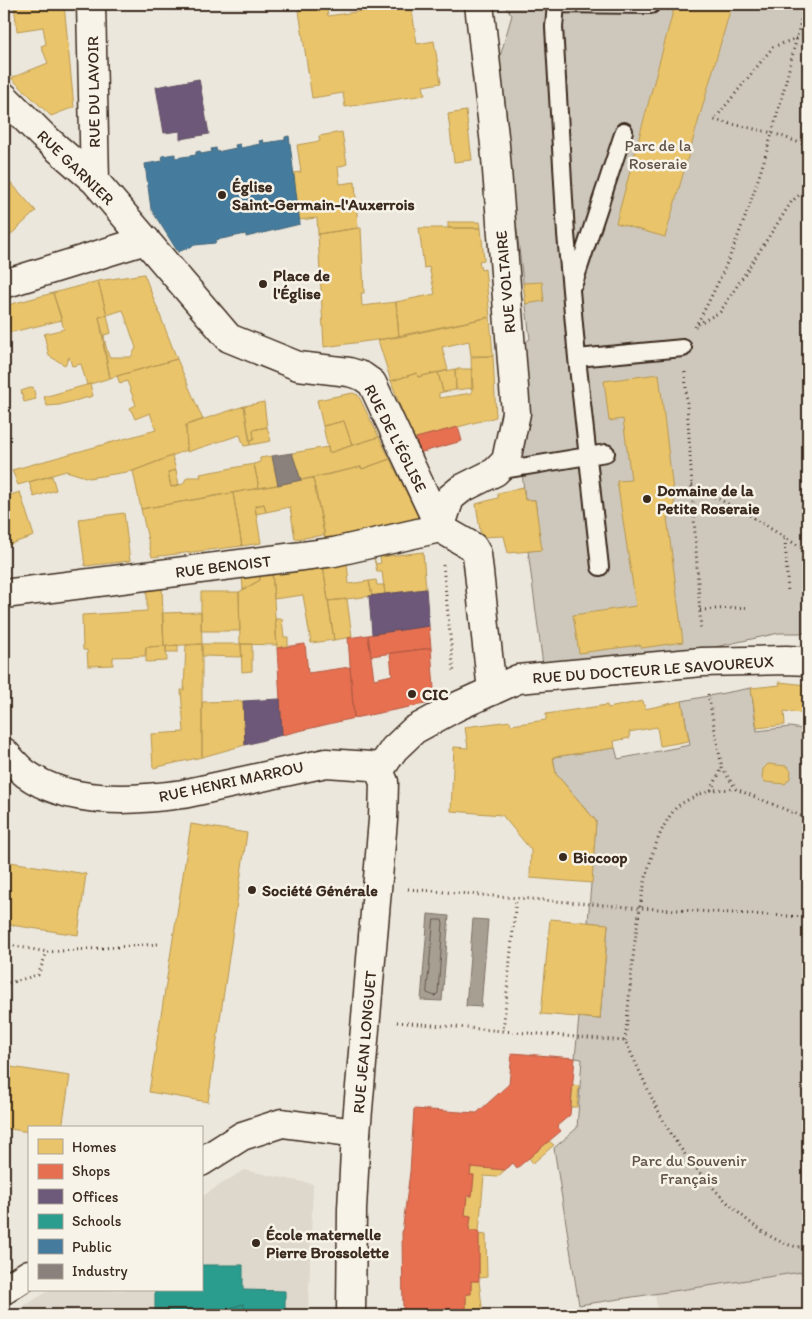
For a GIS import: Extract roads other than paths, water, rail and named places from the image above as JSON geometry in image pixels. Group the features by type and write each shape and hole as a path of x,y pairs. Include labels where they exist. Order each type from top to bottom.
{"street":[{"name":"RUE DU LAVOIR","path":"91,4 95,181"},
{"name":"RUE VOLTAIRE","path":"478,4 495,146 516,413 506,461 495,472"},
{"name":"RUE GARNIER","path":"4,97 43,136 95,181 146,240"},
{"path":"4,284 146,240"},
{"name":"RUE DE L'ÉGLISE","path":"146,240 229,338 298,366 349,372 362,376 372,383 440,528"},
{"path":"492,690 477,554 473,548 440,528 450,498 461,489 495,472"},
{"name":"RUE BENOIST","path":"4,594 334,552 440,528"},
{"name":"RUE DU DOCTEUR LE SAVOUREUX","path":"379,771 394,749 414,730 458,706 518,679 702,662 808,661"},
{"name":"RUE HENRI MARROU","path":"4,752 26,774 56,789 102,798 159,798 326,763 370,766 379,771"},
{"name":"RUE JEAN LONGUET","path":"351,1315 352,1209 356,1133 379,886 384,795 384,782 379,771"},
{"path":"202,1161 242,1136 282,1122 356,1133"},
{"path":"4,1290 28,1275"}],"lane":[{"path":"600,567 587,456 566,234 554,27 558,4 651,5"},
{"path":"572,288 624,131"},
{"path":"577,358 683,348"},
{"path":"495,472 606,453"}],"water":[{"path":"428,914 449,916 442,1001 421,1000"},
{"path":"473,919 488,920 481,1007 466,1006"}],"place":[{"name":"Église Saint-Germain-l'Auxerrois","path":"222,195"},
{"name":"Place de l'Église","path":"263,284"},
{"name":"Domaine de la Petite Roseraie","path":"647,499"},
{"name":"CIC","path":"412,694"},
{"name":"Biocoop","path":"563,857"},
{"name":"Société Générale","path":"252,890"},
{"name":"École maternelle Pierre Brossolette","path":"256,1243"}],"park label":[{"name":"Parc de la Roseraie","path":"658,154"},
{"name":"Parc du Souvenir Français","path":"689,1169"}]}
